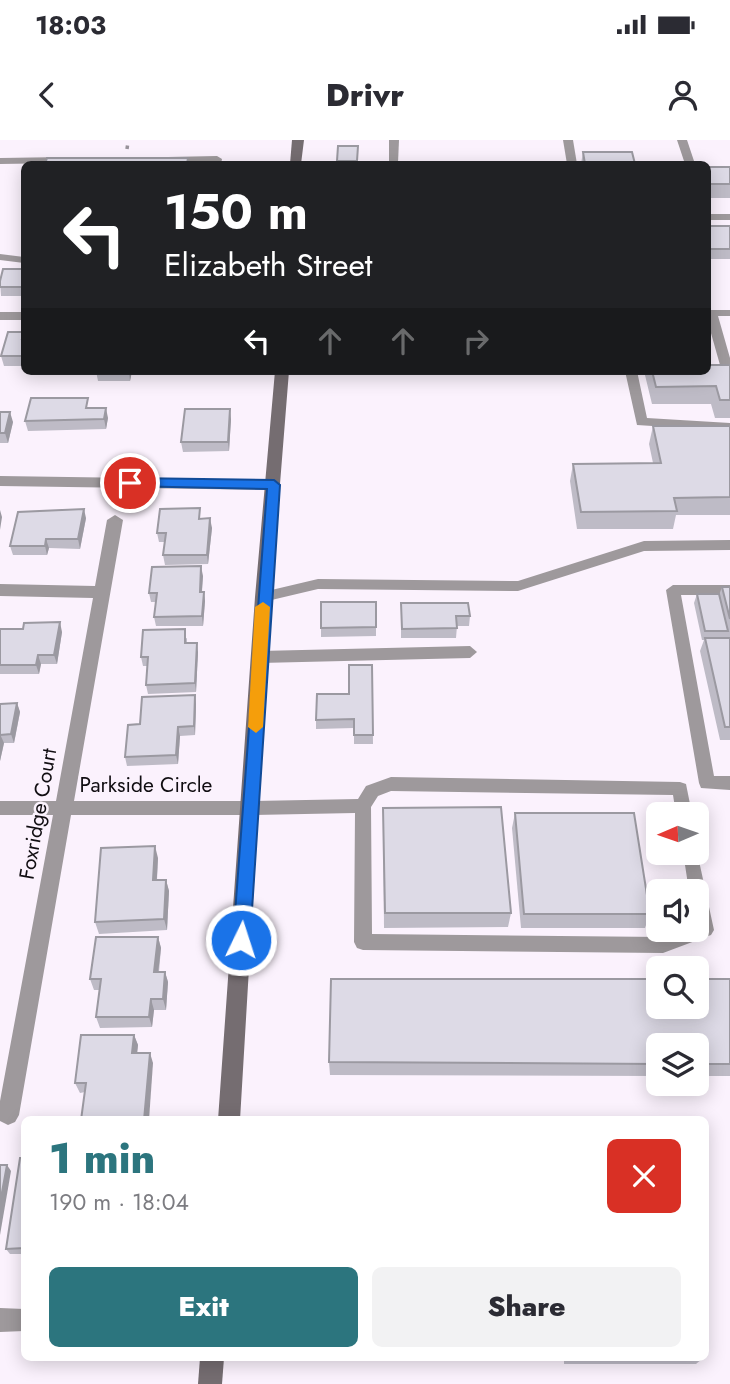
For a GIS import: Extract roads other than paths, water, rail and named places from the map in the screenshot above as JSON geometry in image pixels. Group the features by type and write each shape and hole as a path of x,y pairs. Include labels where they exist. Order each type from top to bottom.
{"street":[{"path":"296,161 298,140"},
{"path":"0,316 21,316"},
{"path":"229,1116 263,597 282,375"},
{"path":"0,481 274,485"},
{"name":"Foxridge Court","path":"8,1115 115,520"},
{"path":"0,590 100,592"},
{"name":"Parkside Circle","path":"0,808 250,808"},
{"path":"0,1320 21,1320"},
{"path":"210,1384 212,1361"}],"lane":[{"path":"394,140 394,161"},
{"path":"568,140 572,161"},
{"path":"682,140 689,161"},
{"path":"0,161 71,160"},
{"path":"150,160 217,161"},
{"path":"711,216 730,217"},
{"path":"0,257 21,260"},
{"path":"711,313 730,313"},
{"path":"711,319 726,365 730,365"},
{"path":"632,375 640,422 730,427"},
{"path":"263,597 318,584 518,586 644,546 730,545"},
{"path":"708,783 673,590 730,590"},
{"path":"260,657 470,652"},
{"path":"693,865 705,930 663,945 363,942 363,806 372,791 391,784 680,789 708,783 730,783"},
{"path":"680,789 682,802"},
{"path":"250,808 363,806"}]}
